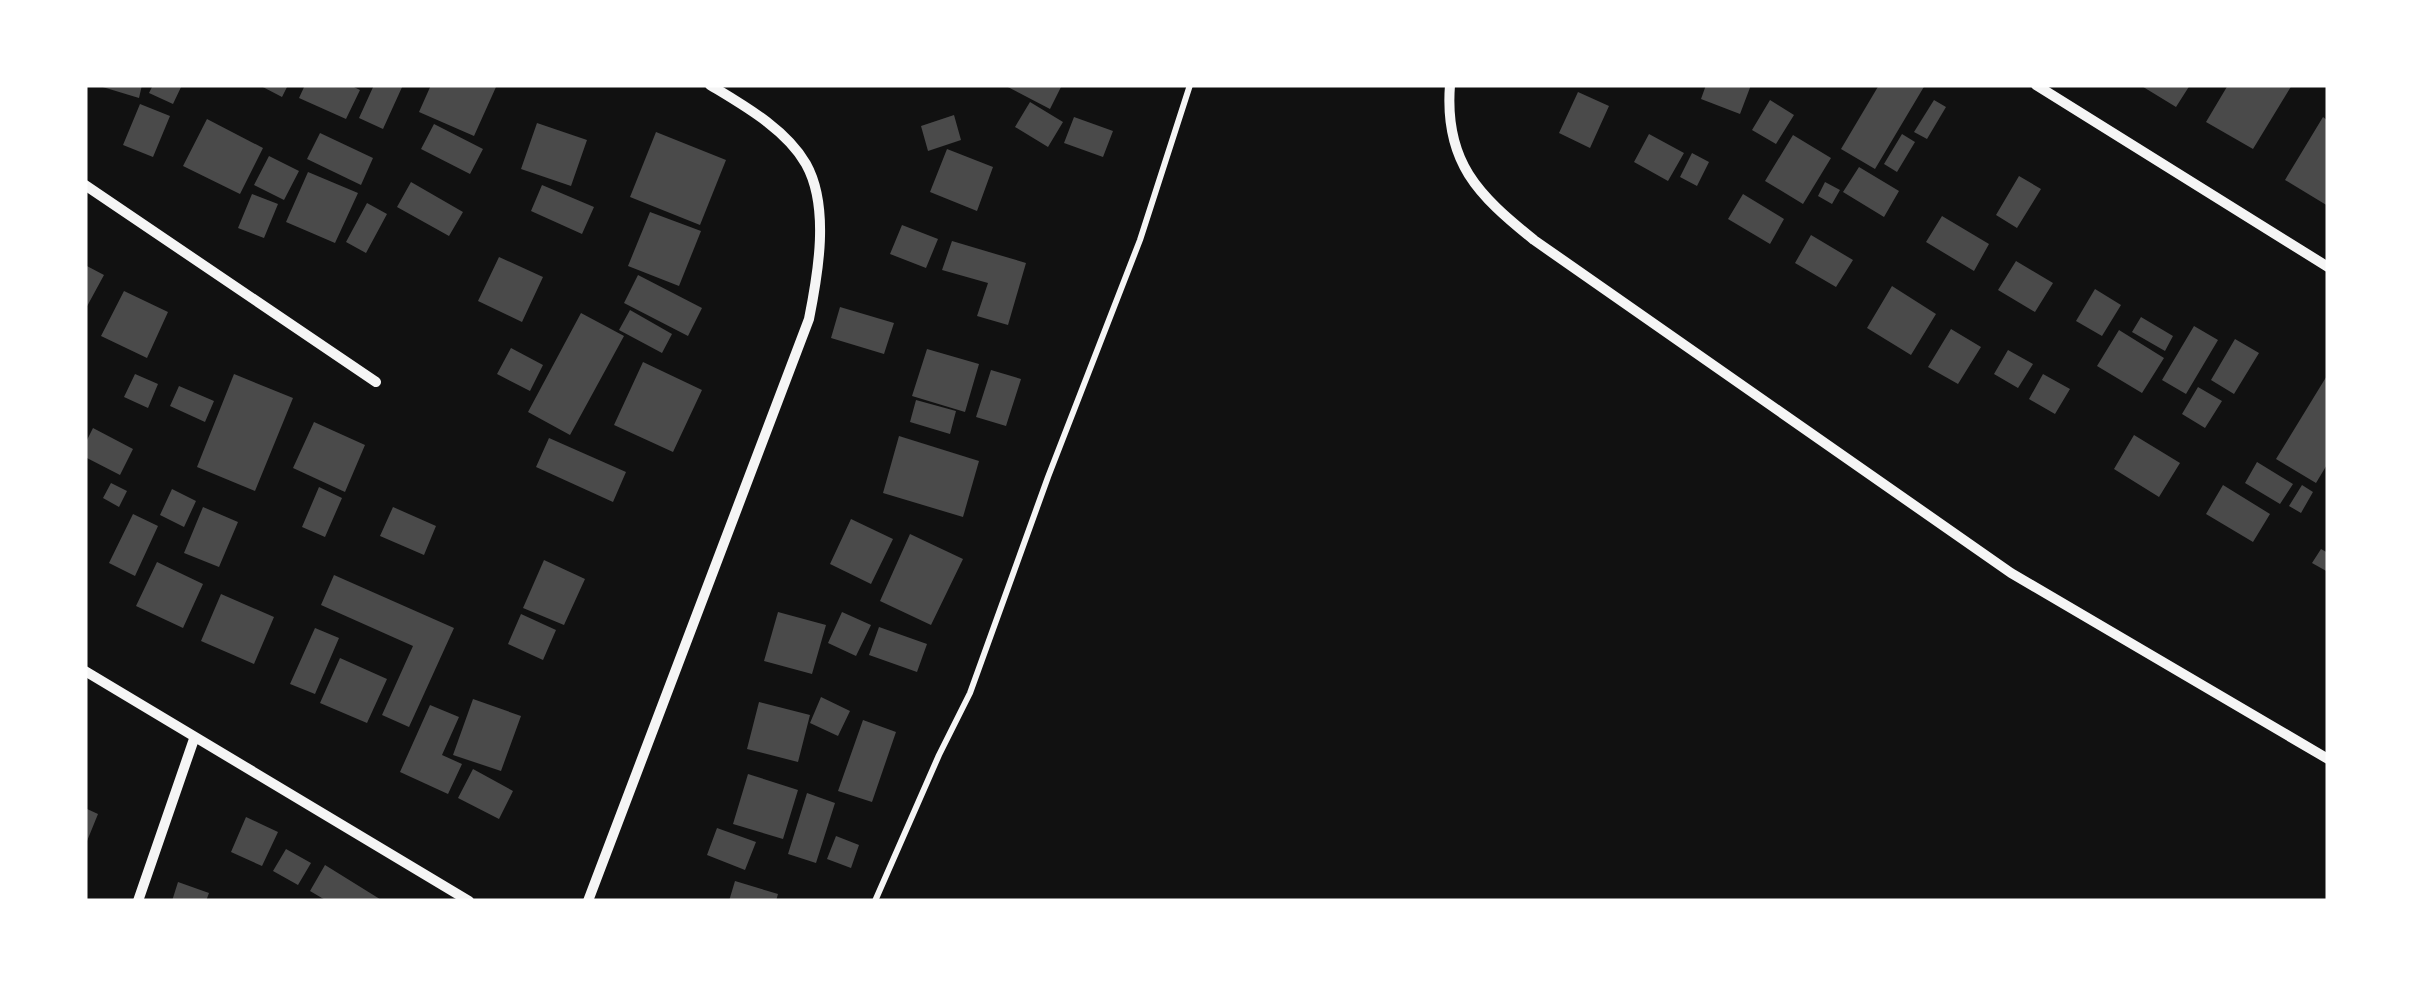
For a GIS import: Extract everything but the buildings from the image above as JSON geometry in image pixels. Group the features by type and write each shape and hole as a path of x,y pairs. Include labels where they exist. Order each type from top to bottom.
{"street":[{"path":"588,901 809,319 820,267 821,229 807,165 784,137 710,85"},
{"path":"1450,85 1447,118 1456,152 1472,182 1502,215 1534,240 2011,573 2328,759"},
{"path":"2036,85 2328,268"},
{"path":"85,185 376,382"},
{"path":"85,672 469,901"},
{"path":"138,901 194,739"}],"path":[{"path":"875,901 970,692 1140,240 1190,85"}]}
